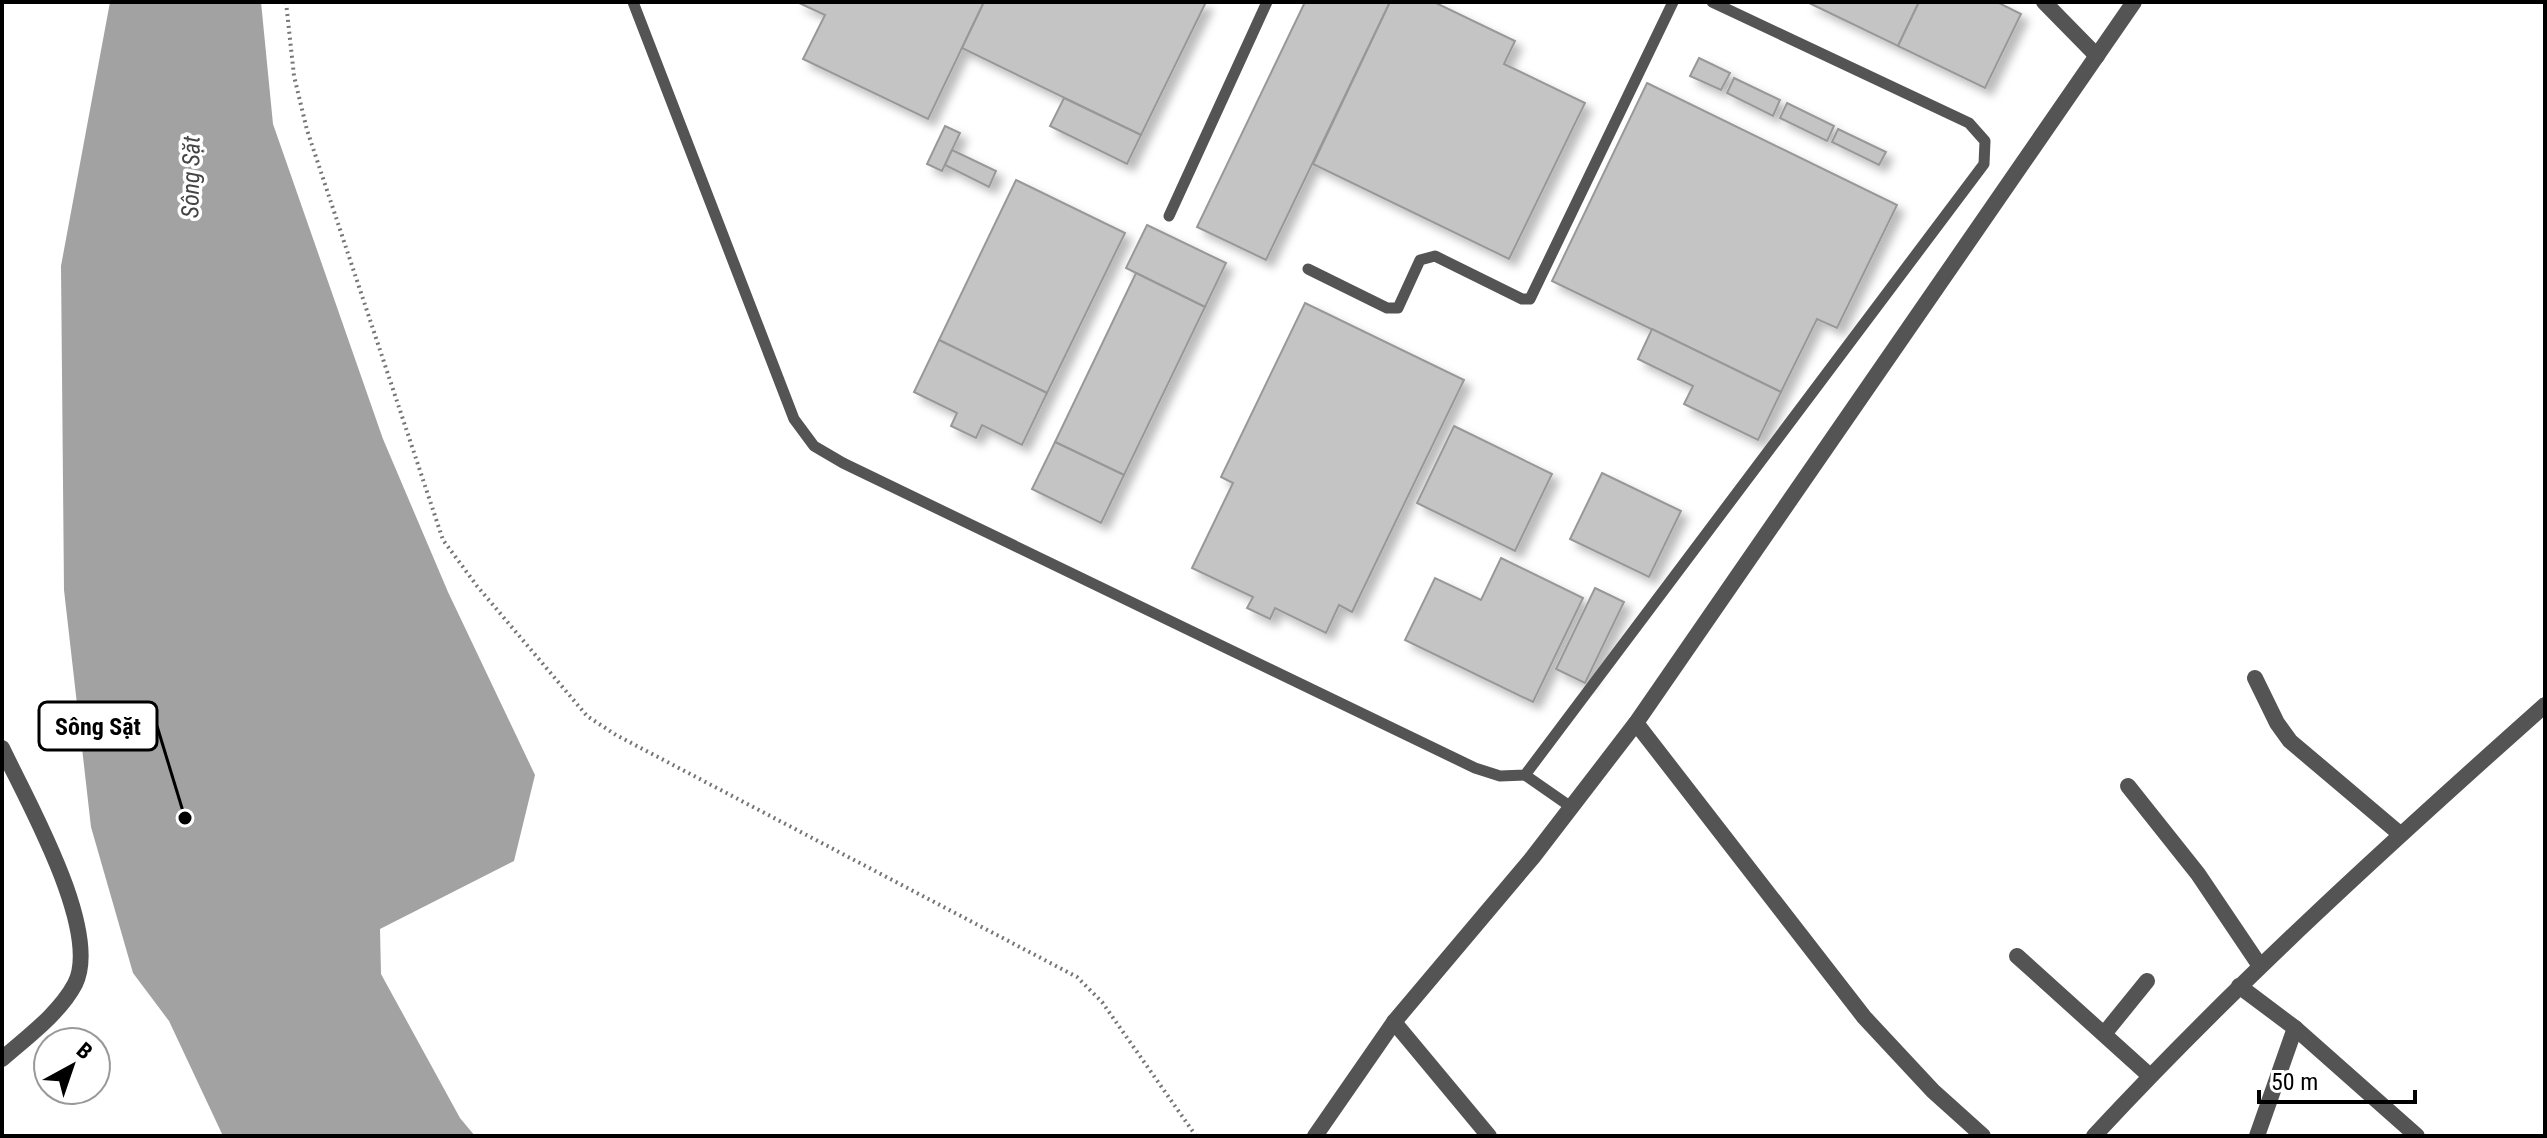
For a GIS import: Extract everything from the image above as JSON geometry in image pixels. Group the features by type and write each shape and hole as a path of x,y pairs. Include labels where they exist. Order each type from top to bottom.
{"street":[{"path":"2044,2 2097,56"},
{"path":"1315,1136 1394,1022 1533,857 1636,723 2134,2"},
{"path":"2255,678 2277,723 2290,741 2400,834"},
{"path":"2094,1136 2239,986 2400,834 2545,705"},
{"path":"1636,723 1864,1017 1933,1091 1983,1136"},
{"path":"2,748 71,901 80,945 80,968 64,1000 2,1059"},
{"path":"2128,786 2198,874 2260,966"},
{"path":"2017,956 2150,1076"},
{"path":"2104,1034 2147,981"},
{"path":"2239,986 2295,1028 2417,1136"},
{"path":"1394,1022 1489,1136"},
{"path":"2257,1136 2295,1028"}],"lane":[{"path":"633,2 794,419 814,446 843,463 1475,768 1500,776 1525,775 1571,807"},
{"path":"1169,216 1267,2"},
{"path":"1308,269 1387,308 1398,308 1420,260 1435,256 1522,299 1530,299 1673,2"},
{"path":"1525,775 1984,164 1985,141 1969,123 1712,2"}],"path":[{"path":"286,2 294,76 307,130 443,540 477,586 587,716 616,735 1077,977 1102,1002 1196,1136"}],"water":[{"path":"110,2 261,2 273,124 383,439 448,592 535,775 514,861 380,929 381,974 460,1118 475,1136 223,1136 169,1021 133,973 91,827 64,590 61,266"}],"building":[{"path":"797,2 984,2 928,119 803,59 825,15"},
{"path":"984,2 1206,2 1141,135 962,48"},
{"path":"1305,2 1390,2 1266,260 1197,227"},
{"path":"1390,2 1434,2 1515,41 1504,64 1585,103 1509,259 1313,164"},
{"path":"1807,2 1919,2 1898,46"},
{"path":"1919,2 1997,2 2021,14 1985,88 1898,46"},
{"path":"1699,58 1730,73 1721,90 1690,76"},
{"path":"1734,78 1780,100 1773,116 1727,93"},
{"path":"1647,83 1897,205 1837,328 1817,319 1781,392 1552,281"},
{"path":"1064,98 1141,135 1127,164 1050,126"},
{"path":"1787,103 1834,126 1827,141 1780,118"},
{"path":"945,126 960,133 942,171 927,164"},
{"path":"1838,129 1886,152 1879,165 1832,142"},
{"path":"952,150 996,171 989,187 945,165"},
{"path":"1016,180 1125,233 1047,393 939,340"},
{"path":"1147,225 1226,263 1205,307 1126,268"},
{"path":"1136,273 1205,307 1124,475 1055,442"},
{"path":"1305,303 1464,380 1352,612 1339,605 1326,633 1275,608 1270,619 1247,608 1253,597 1192,568 1233,483 1221,477"},
{"path":"1652,329 1781,392 1758,440 1684,404 1693,386 1638,359"},
{"path":"939,340 1047,393 1022,445 982,425 976,438 951,426 957,413 914,392"},
{"path":"1454,426 1552,474 1515,551 1417,503"},
{"path":"1055,442 1124,475 1101,523 1032,489"},
{"path":"1602,473 1681,511 1649,577 1570,539"},
{"path":"1501,558 1583,598 1533,702 1405,640 1435,578 1481,600"},
{"path":"1595,588 1624,602 1585,683 1556,669"}],"place":[{"name":"Sông Sặt","path":"185,818"}]}
